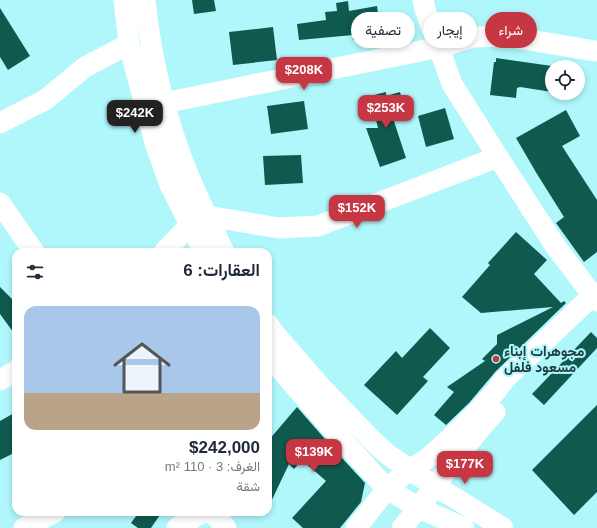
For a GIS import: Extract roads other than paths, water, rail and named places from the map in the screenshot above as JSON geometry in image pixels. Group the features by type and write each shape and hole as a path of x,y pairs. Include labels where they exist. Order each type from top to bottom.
{"street":[{"path":"124,0 128,44 159,157 170,185 221,248"},
{"path":"145,0 150,37 164,103 186,171 199,220 203,248"},
{"path":"423,0 426,12"},
{"path":"477,37 506,36 596,47"},
{"path":"0,123 45,100 85,67 128,44"},
{"path":"164,103 433,48"},
{"path":"438,48 452,84 498,158 556,247 596,299"},
{"path":"168,248 199,220 279,228 318,226 498,158"},
{"path":"1,208 31,248"},
{"path":"356,528 387,489 410,469 427,459 447,442 483,406 504,380 596,299"},
{"path":"402,528 487,420 596,299"},
{"path":"272,330 320,386 387,454 434,486 503,528"},
{"path":"272,361 387,489 419,508 464,528"},
{"path":"0,380 12,374"},
{"path":"24,528 47,516"},
{"path":"177,528 196,516"},
{"path":"216,516 226,528"}],"place":[{"name":"مجوهرات إبناء مسعود فلفل","path":"496,359"}]}
